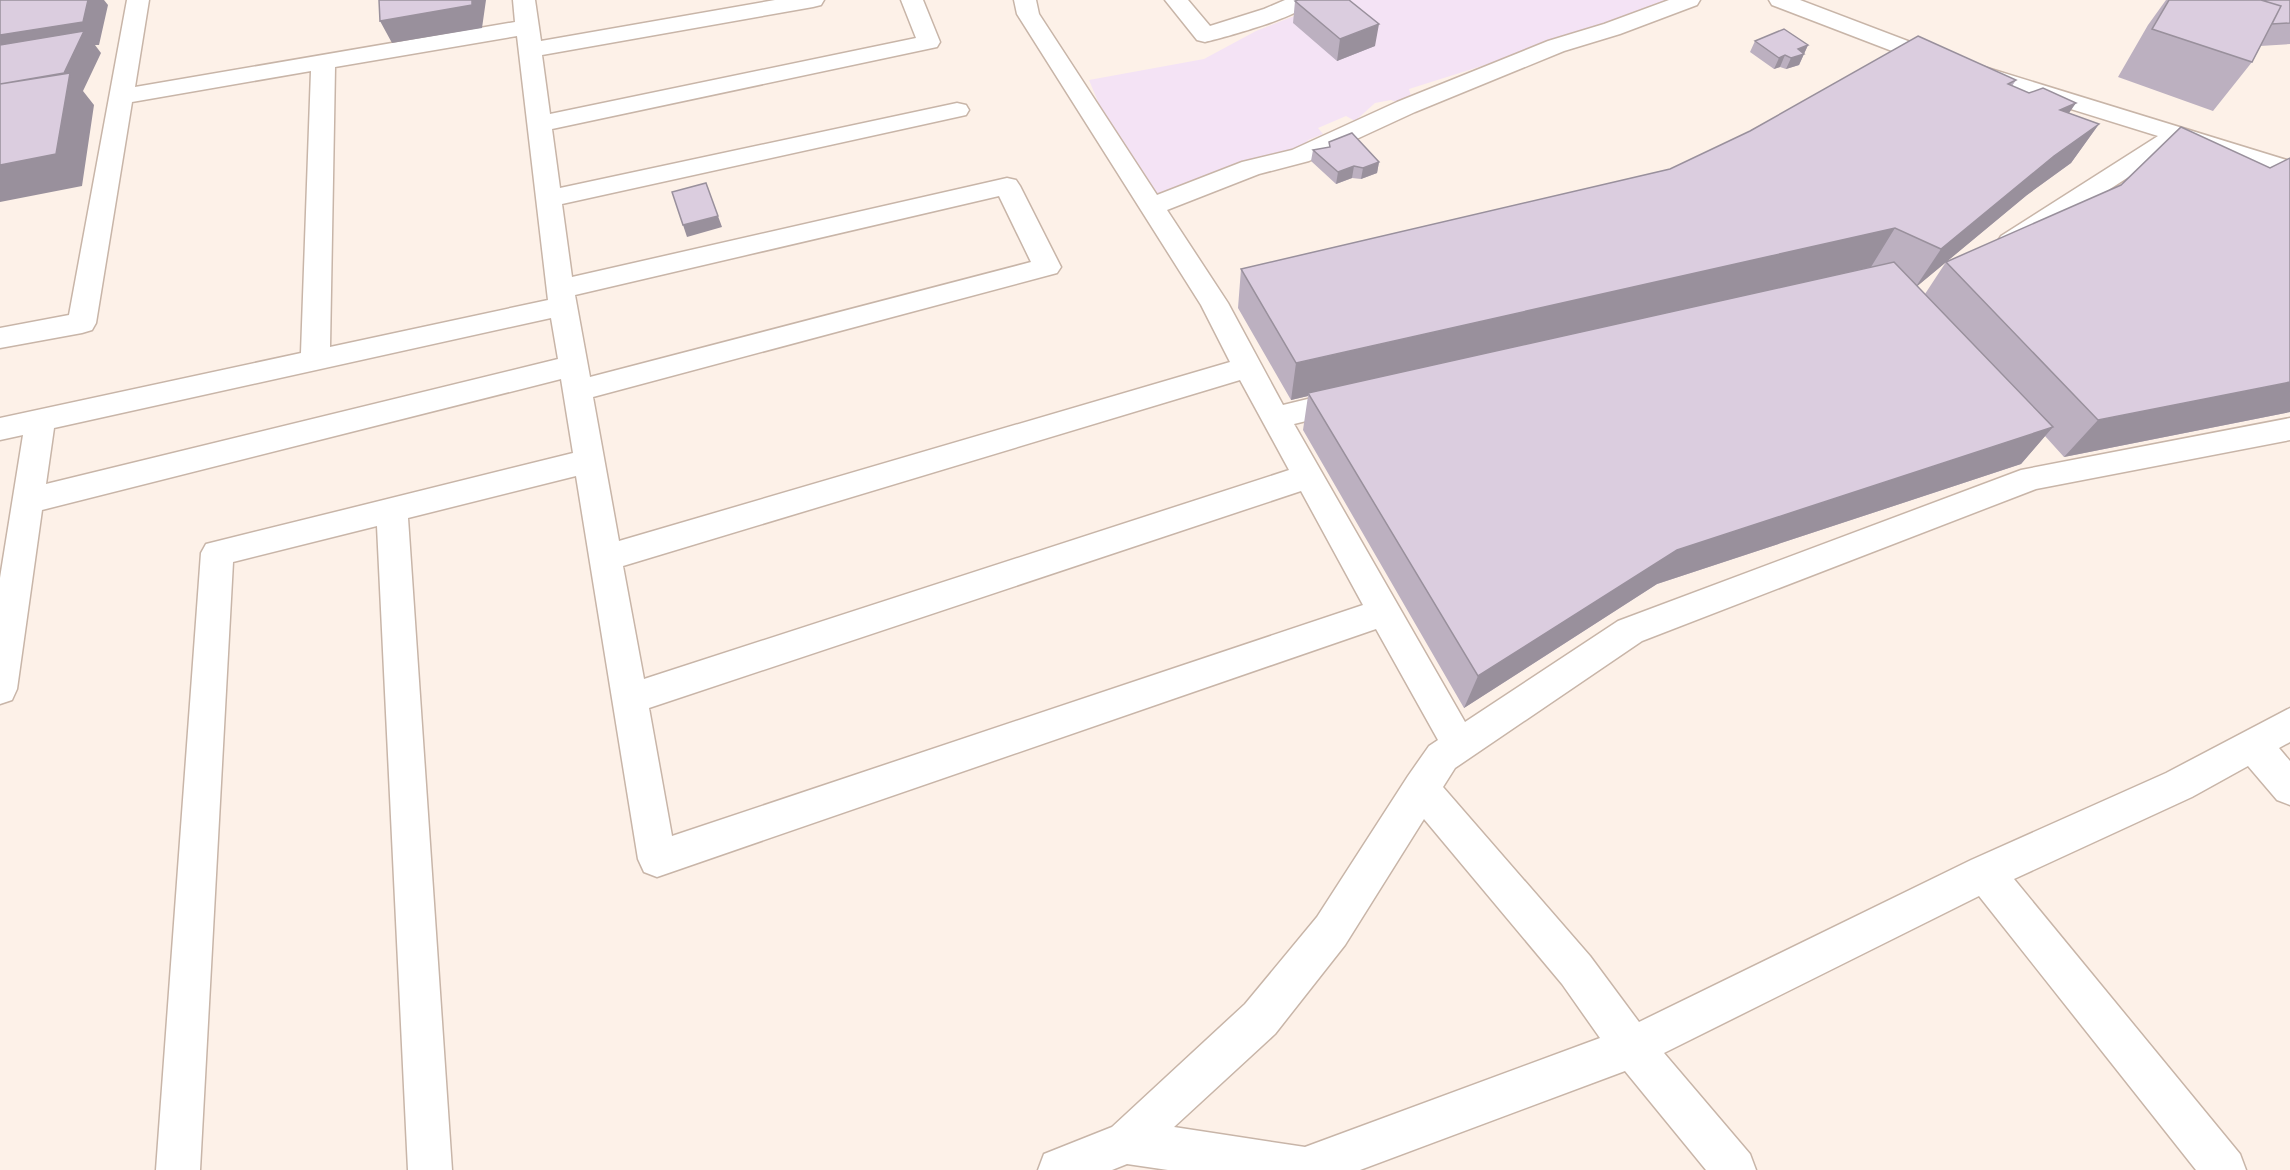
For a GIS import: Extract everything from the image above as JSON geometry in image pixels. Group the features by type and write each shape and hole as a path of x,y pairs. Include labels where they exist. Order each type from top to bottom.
{"street":[{"path":"0,339 82,323 138,0"},
{"path":"121,97 527,26 813,0"},
{"path":"539,124 929,42 912,0"},
{"path":"1024,0 1028,14 1152,206 1225,300 1247,367 1459,744"},
{"path":"1176,0 1205,35 1272,14 1303,0"},
{"path":"1152,206 1251,168 1300,156 1407,107 1556,45 1612,29 1689,0"},
{"path":"1780,0 1934,59 2290,169"},
{"path":"527,26 561,298 657,859 1384,612"},
{"path":"1906,71 1934,59"},
{"path":"315,360 323,62"},
{"path":"548,199 957,110"},
{"path":"1996,251 2178,134"},
{"path":"0,429 315,360 1007,186 1047,267 575,379 28,501"},
{"path":"606,558 1247,367"},
{"path":"1275,418 1380,393"},
{"path":"1,682 11,542 28,501 40,420"},
{"path":"1060,1170 1127,1142 1260,1019 1331,931 1442,757 1630,631 2032,478 2290,429"},
{"path":"2031,448 2055,474"},
{"path":"178,1170 216,553 589,461"},
{"path":"630,699 1308,476"},
{"path":"392,510 430,1170"},
{"path":"1127,1142 1303,1169 1632,1047 1984,873 2179,785 2290,724"},
{"path":"2253,745 2290,788"},
{"path":"1421,788 1576,970 1632,1047 1734,1170"},
{"path":"1984,873 2224,1170"}],"shaded area":[{"path":"1335,0 1669,0 1567,39 1409,89 1411,96 1396,102 1391,100 1375,103 1355,121 1346,116 1318,128 1323,134 1308,140 1305,145 1208,176 1158,196 1101,109 1089,80 1204,59 1256,31"}],"building":[{"path":"0,0 88,0 83,22 0,35"},
{"path":"379,0 472,0 472,5 380,21"},
{"path":"1349,0 1379,24 1340,39 1295,1"},
{"path":"2169,0 2261,0 2281,6 2252,62 2152,29"},
{"path":"2261,0 2290,0 2290,23 2272,24 2281,6"},
{"path":"1784,29 1808,45 1798,49 1804,54 1791,58 1785,55 1779,58 1755,41"},
{"path":"84,31 64,73 0,84 0,45"},
{"path":"1918,36 2016,80 2008,84 2029,93 2043,88 2076,103 2060,110 2099,124 2054,156 1941,249 1895,228 1296,363 1241,269 1670,169 1750,131"},
{"path":"70,73 56,154 0,165 0,84"},
{"path":"2181,127 2270,168 2290,158 2290,382 2098,420 1946,262 2121,185"},
{"path":"1352,133 1379,162 1363,168 1354,166 1338,172 1313,150 1330,147 1329,142"},
{"path":"706,183 718,216 683,225 672,192"},
{"path":"1894,262 2053,427 1677,550 1478,676 1308,393"}]}
